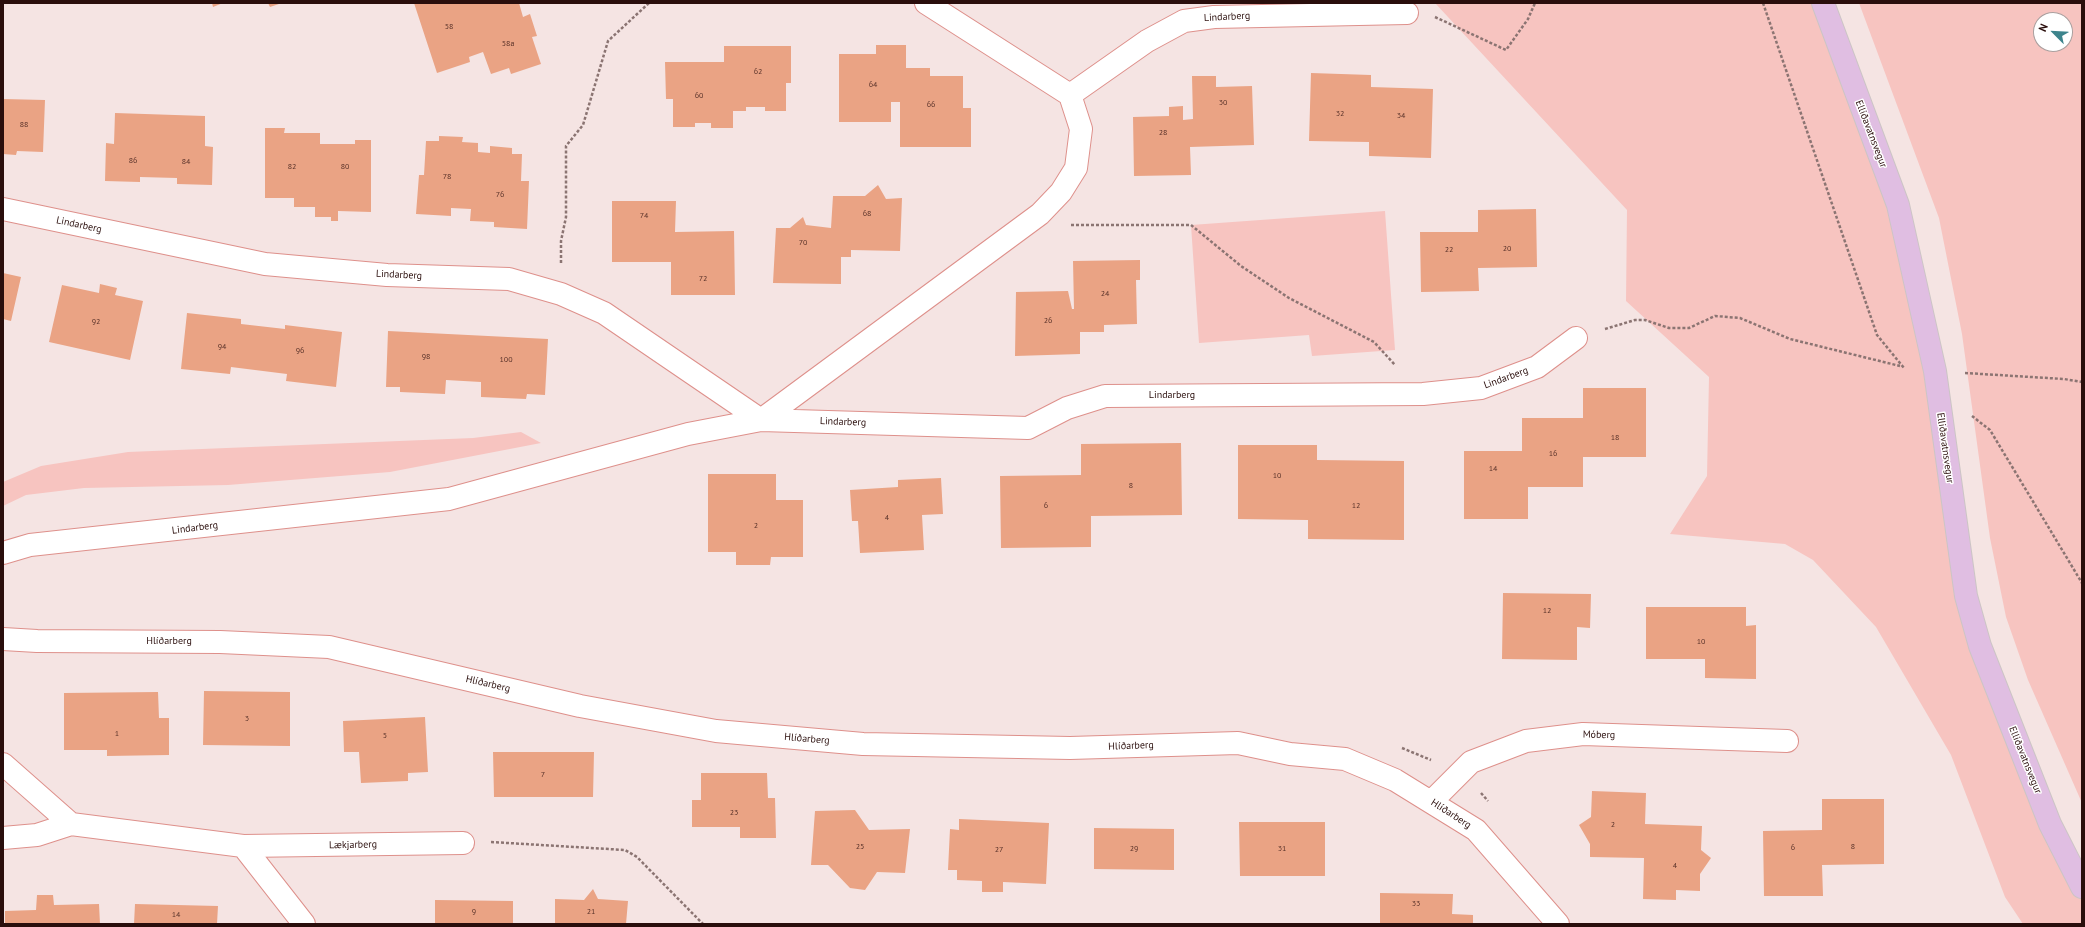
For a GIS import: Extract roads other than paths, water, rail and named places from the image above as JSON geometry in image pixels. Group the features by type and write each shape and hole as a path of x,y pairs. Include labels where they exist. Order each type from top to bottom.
{"main road":[{"name":"Elliðavatnsvegur","path":"1823,3 1898,205 1935,371 1966,596 1980,646 2050,824 2082,887"}],"street":[{"path":"926,3 1070,95"},
{"name":"Lindarberg","path":"761,420 1040,214 1061,192 1076,168 1081,129 1070,95 1147,41 1184,21 1214,17 1407,13"},
{"name":"Lindarberg","path":"3,209 265,264 387,275 509,279 561,294 604,313 761,420"},
{"name":"Lindarberg","path":"3,553 30,545 449,499 688,434 761,420 1028,428 1067,408 1105,396 1423,394 1481,388 1537,367 1576,338"},
{"name":"Hlíðarberg","path":"3,639 36,642 220,642 329,648 580,706 716,732 855,743 1070,748 1238,743 1290,754 1346,759 1395,780 1432,801 1476,830 1558,924"},
{"name":"Móberg","path":"1432,801 1471,762 1526,741 1583,734 1787,742"},
{"path":"3,764 71,824"},
{"name":"Lækjarberg","path":"3,838 37,835 71,824 243,846 462,843"},
{"path":"243,846 304,924"}]}
